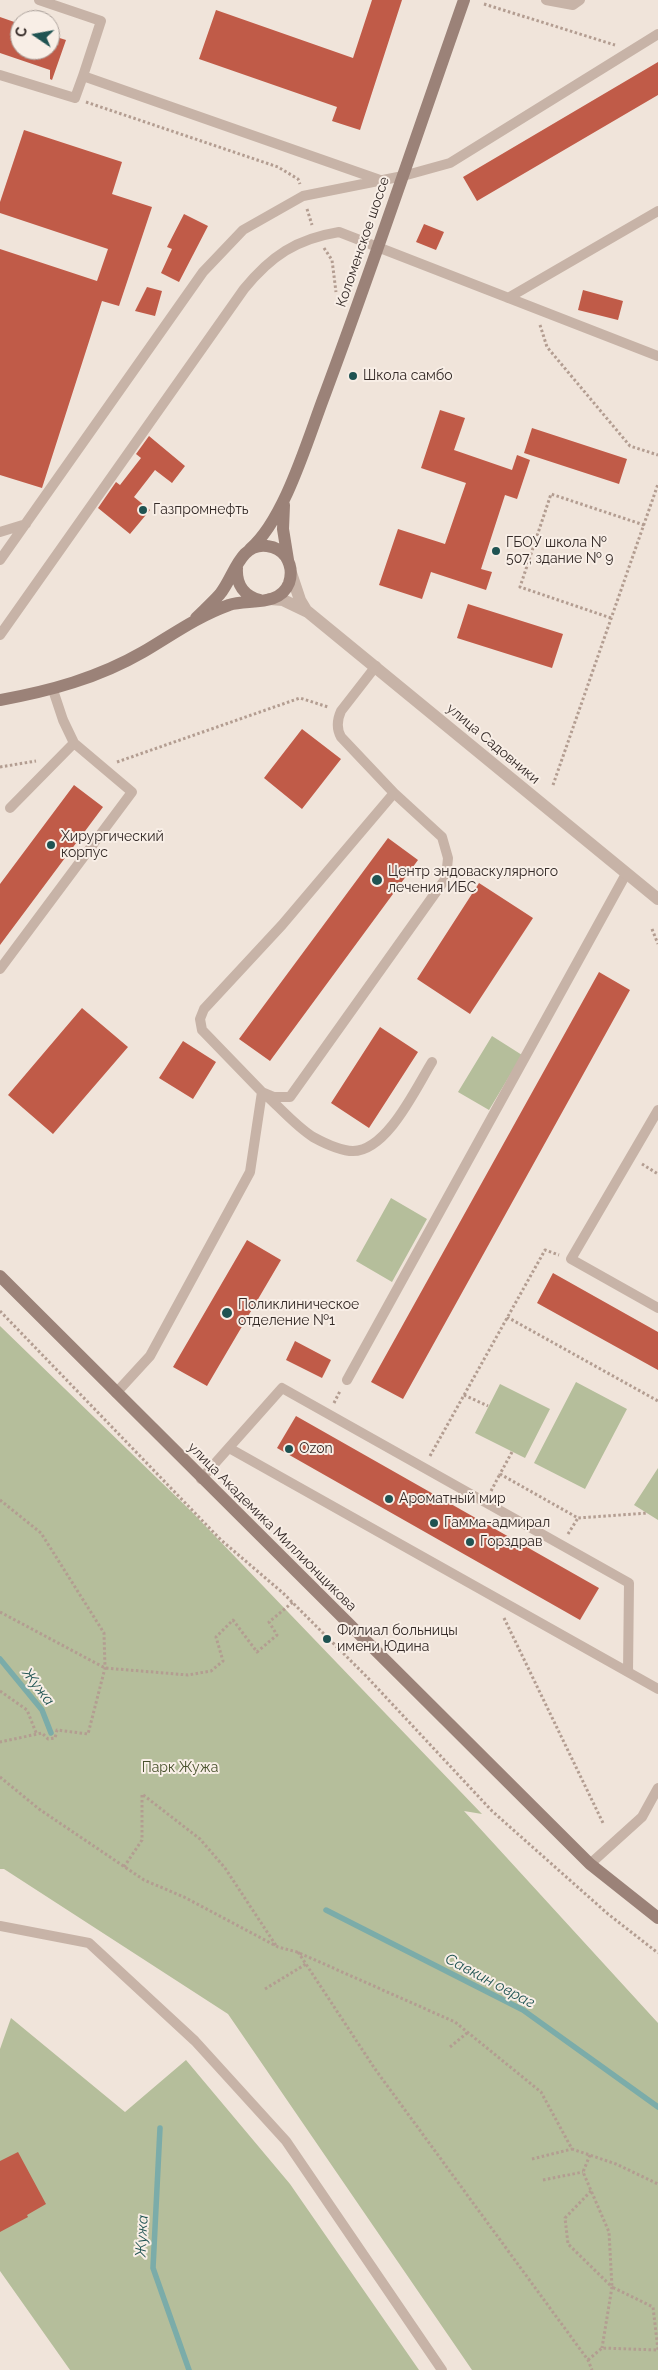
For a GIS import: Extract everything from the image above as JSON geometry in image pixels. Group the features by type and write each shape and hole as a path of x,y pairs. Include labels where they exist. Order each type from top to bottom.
{"street":[{"name":"Коломенское шоссе","path":"250,549 268,530 287,493 337,361 464,0"},
{"name":"Коломенское шоссе","path":"287,493 283,511 283,529 290,568"},
{"name":"улица Садовники","path":"196,618 220,593 237,568 240,560 250,549 265,546 273,547 285,556 300,600 308,612"},
{"name":"улица Садовники","path":"237,568 237,576 242,590 248,595 266,600"},
{"path":"266,600 277,597 287,587 290,568"},
{"name":"улица Садовники","path":"0,700 53,690 107,670 142,652 196,618 231,604 283,600 308,612 376,666 658,900"},
{"name":"улица Академика Миллионщикова","path":"0,1276 201,1479 590,1864 658,1918"}],"lane":[{"path":"0,75 75,98 101,21 39,0"},
{"path":"546,0 573,5 580,0"},
{"path":"0,560 207,267 243,230 303,196 403,176 450,164 658,34"},
{"path":"82,76 381,180"},
{"path":"508,298 658,211"},
{"path":"0,635 244,289 260,270 289,247 315,236 339,232 658,356"},
{"path":"0,532 26,524"},
{"path":"262,1092 274,1097 290,1097 446,878 448,858 442,837 394,793 341,737 337,724 340,711 376,666"},
{"path":"0,970 132,792 74,743 53,690"},
{"path":"10,808 74,743"},
{"path":"394,793 282,925 204,1008 200,1018 202,1030 262,1092 312,1136 339,1148 353,1151 367,1148 389,1131 432,1062"},
{"path":"347,1380 626,874"},
{"path":"116,1393 150,1356 250,1172 262,1092"},
{"path":"658,1110 572,1259 658,1308"},
{"path":"201,1479 282,1388 629,1583 628,1672"},
{"path":"228,1448 658,1689"},
{"path":"590,1864 642,1817 658,1788"},
{"path":"0,1926 89,1943 195,2040 286,2140 442,2370"}],"path":[{"path":"484,4 631,50"},
{"path":"75,98 278,167 298,179 303,196"},
{"path":"542,311 540,324 548,347 630,446 658,455"},
{"path":"552,785 658,484"},
{"path":"611,618 520,587 548,504 552,494 644,525"},
{"path":"106,770 114,763 300,698 340,711"},
{"path":"0,767 59,758"},
{"path":"652,929 658,944"},
{"path":"631,1157 658,1174"},
{"path":"434,1449 545,1250 572,1259"},
{"path":"0,1311 221,1540 292,1602 368,1677 492,1811 608,1914 658,1953"},
{"path":"507,1317 658,1401"},
{"path":"464,1395 488,1406"},
{"path":"512,1452 500,1474 578,1518 648,1513"},
{"path":"0,1500 41,1533 104,1632 105,1668 88,1734 57,1730 55,1738 48,1739 42,1733 0,1742"},
{"path":"494,1597 604,1825"},
{"path":"0,1612 105,1668 188,1675 211,1671 223,1661 216,1637 233,1620 257,1652 277,1635 269,1622 292,1602"},
{"path":"0,1691 27,1710 37,1735"},
{"path":"0,1777 39,1808 144,1880 184,1897 278,1948 297,1952 455,2022 541,2092 572,2149"},
{"path":"124,1867 142,1840 142,1794 200,1839 225,1868 278,1948"},
{"path":"297,1952 375,2069 588,2360 592,2370"},
{"path":"265,1989 306,1964"},
{"path":"450,2047 467,2033"},
{"path":"532,2159 572,2149 616,2164 658,2184"},
{"path":"588,2360 602,2348 612,2287 609,2232 583,2172 590,2155"},
{"path":"543,2180 583,2172"},
{"path":"591,2191 565,2218 568,2244 612,2287 653,2307"},
{"path":"653,2307 658,2304"},
{"path":"602,2348 658,2350 653,2307"}],"green space":[{"path":"492,1036 522,1055 489,1110 458,1092"},
{"path":"391,1198 427,1219 392,1282 356,1261"},
{"name":"Парк Жужа","path":"0,1326 192,1512 482,1814 464,1811 658,2023 658,2370 472,2370 228,2014 4,1869 0,1869"},
{"path":"576,1382 627,1409 585,1489 534,1463"},
{"path":"500,1384 550,1409 525,1458 475,1433"},
{"path":"658,1468 658,1520 634,1505"},
{"path":"11,2018 125,2112 186,2060 290,2184 419,2370 70,2370 0,2271 0,2049"}],"building":[{"path":"372,0 402,0 360,130 332,121 337,107 199,59 216,10 353,58"},
{"path":"0,17 10,20 10,56 0,53"},
{"path":"60,38 66,40 60,57"},
{"path":"21,60 59,60 52,80 50,79 50,70"},
{"path":"658,62 658,95 477,201 463,177"},
{"path":"24,130 122,162 112,194 152,207 119,306 102,301 42,488 0,475 0,249 97,281 108,249 0,213 0,202"},
{"path":"184,214 208,226 179,282 161,273 172,249 167,247"},
{"path":"424,224 444,232 436,250 416,242"},
{"path":"147,287 162,291 155,316 135,311"},
{"path":"583,290 623,301 618,320 578,310"},
{"path":"440,410 465,418 454,450 512,470 517,455 530,460 517,499 505,495 481,569 492,572 486,590 431,572 422,599 379,585 398,529 445,544 466,483 421,468"},
{"path":"532,428 627,459 619,484 524,453"},
{"path":"149,436 185,466 172,483 155,470 134,497 150,510 130,534 98,508 116,482 120,485 141,458 136,454"},
{"path":"468,604 563,634 552,668 457,638"},
{"path":"302,729 341,759 302,809 264,778"},
{"name":"Хирургический корпус","path":"74,785 103,807 0,945 0,884"},
{"path":"388,838 418,860 270,1061 239,1039"},
{"path":"479,883 533,918 470,1014 417,979"},
{"path":"599,972 630,990 403,1399 371,1382"},
{"path":"82,1008 128,1047 53,1134 8,1095"},
{"path":"380,1027 418,1052 369,1128 331,1103"},
{"path":"183,1041 216,1062 193,1099 159,1078"},
{"name":"Поликлиническое отделение №1","path":"247,1240 281,1260 207,1386 173,1367"},
{"path":"553,1273 658,1332 658,1370 537,1303"},
{"path":"295,1341 331,1360 322,1378 286,1360"},
{"path":"296,1416 599,1588 580,1620 277,1448"},
{"path":"18,2152 46,2204 27,2215 28,2217 0,2232 0,2161"}],"waterway":[{"name":"Жужа","path":"0,1659 42,1710 51,1733"},
{"name":"Савкин овраг","path":"326,1910 523,2010 658,2107"},
{"name":"Жужа","path":"160,2128 153,2268 189,2370"}],"place":[{"name":"Школа самбо","path":"353,376"},
{"name":"Газпромнефть","path":"143,510"},
{"name":"ГБОУ школа № 507, здание № 9","path":"496,551"},
{"name":"Хирургический корпус","path":"51,845"},
{"name":"Центр эндоваскулярного лечения ИБС","path":"377,880"},
{"name":"Поликлиническое отделение №1","path":"227,1313"},
{"name":"Ozon","path":"289,1449"},
{"name":"Ароматный мир","path":"389,1499"},
{"name":"Гамма-адмирал","path":"434,1523"},
{"name":"Горздрав","path":"470,1542"},
{"name":"Филиал больницы имени Юдина","path":"327,1639"}]}
